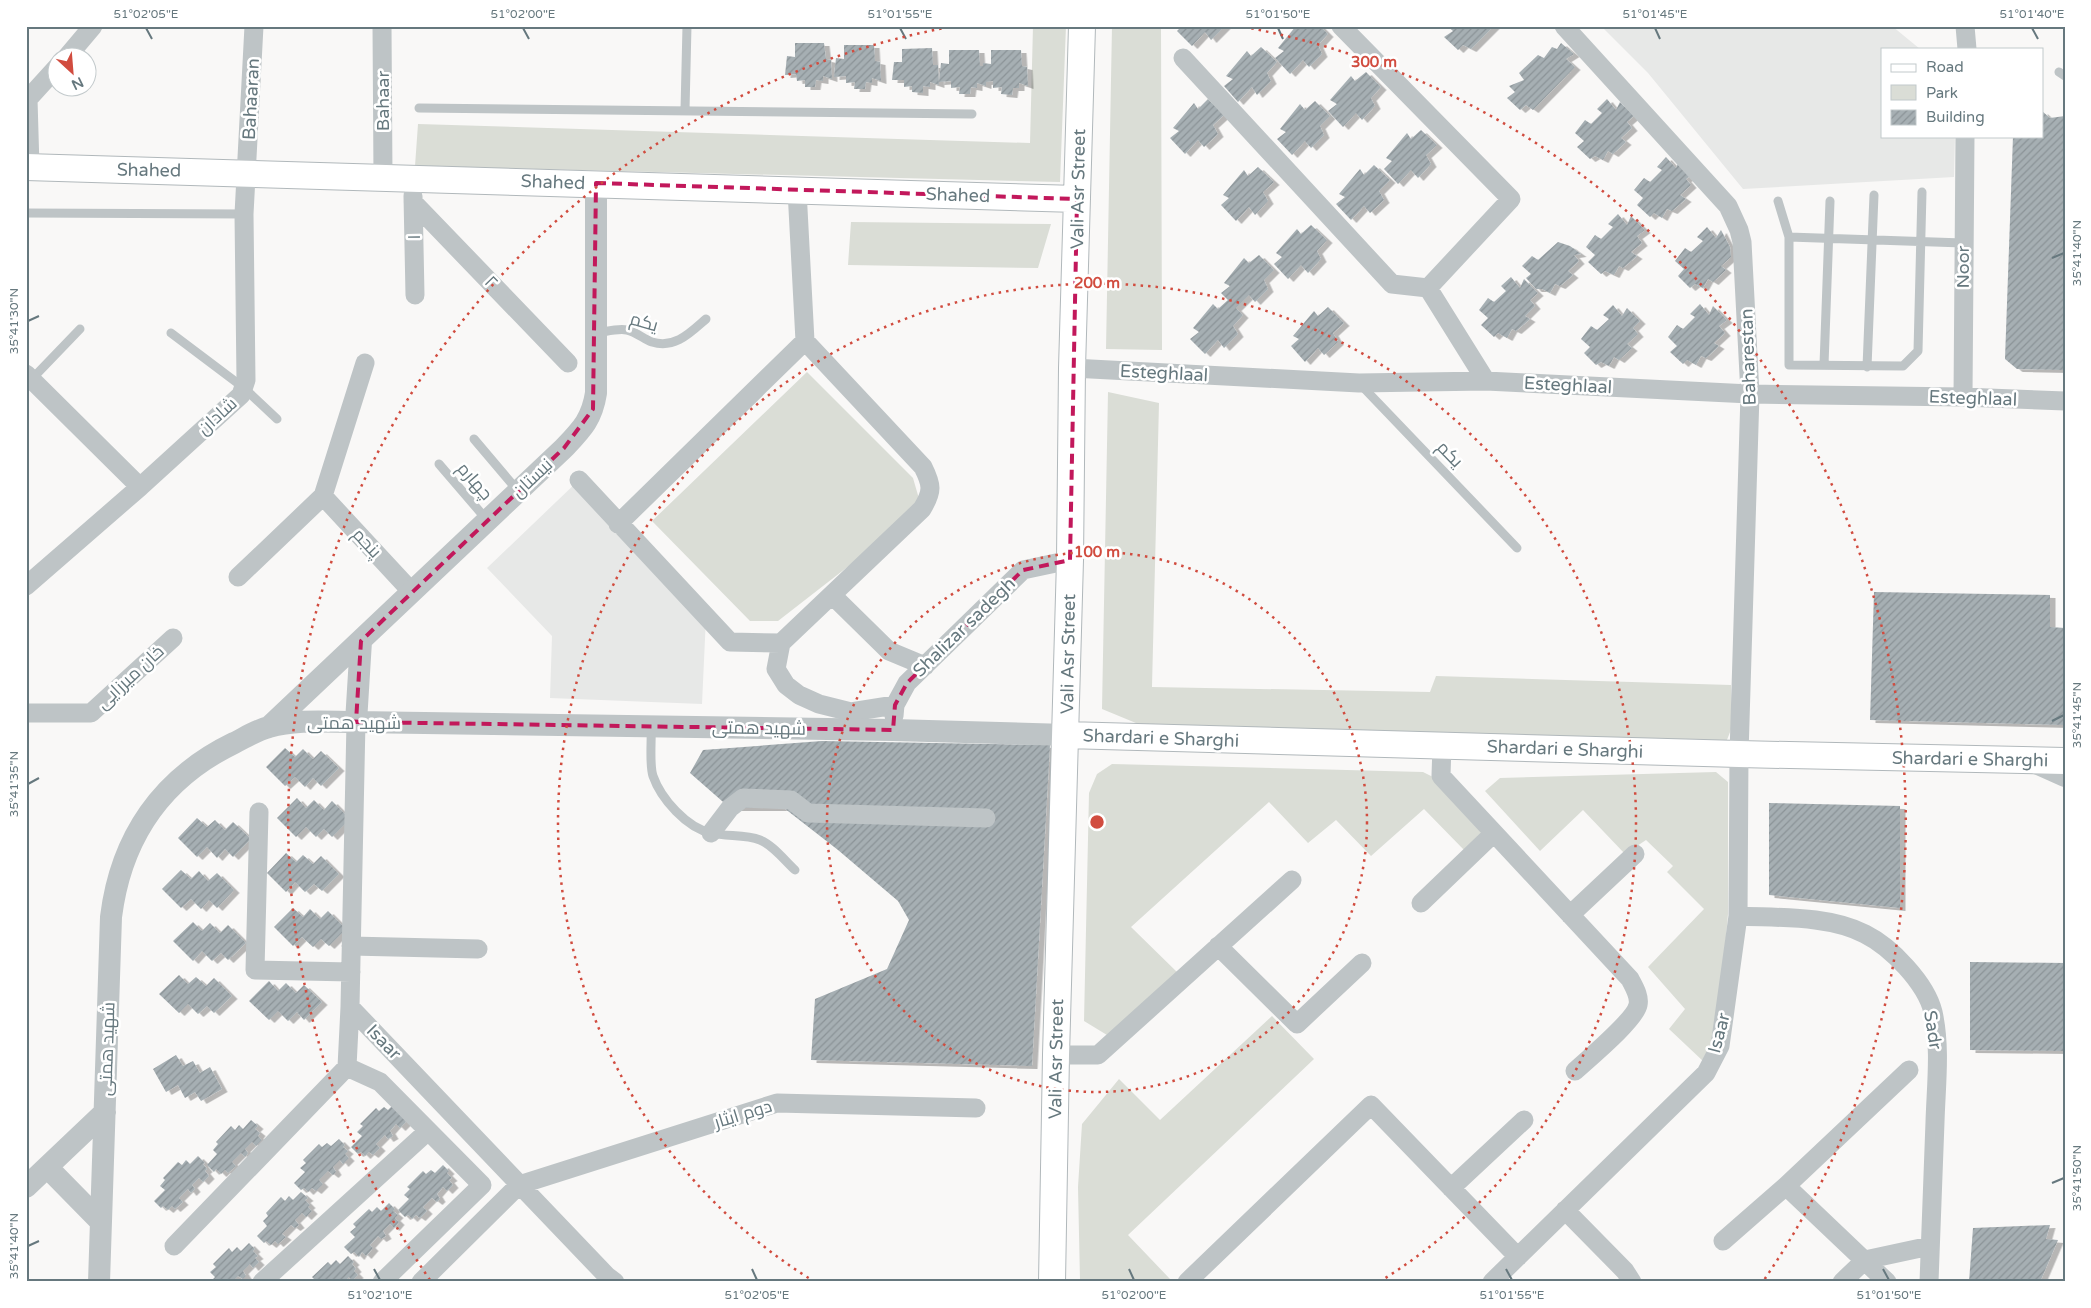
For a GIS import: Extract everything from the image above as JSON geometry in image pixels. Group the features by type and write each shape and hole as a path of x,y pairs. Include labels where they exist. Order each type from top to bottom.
{"main road":[{"name":"Vali Asr Street","path":"1052,1282 1056,1055 1070,560 1072,368 1082,26"},
{"name":"Shahed","path":"28,167 384,177 413,190 596,184 1077,199"},
{"name":"Shardari e Sharghi","path":"1066,735 2065,761"}],"street":[{"path":"75,48 94,26"},
{"name":"Bahaaran","path":"247,172 254,26"},
{"name":"Bahaar","path":"382,26 384,177"},
{"path":"1341,26 1510,199 1428,288"},
{"name":"Baharestan","path":"1564,26 1728,206 1739,230 1744,255 1750,394 1739,754"},
{"path":"1965,26 1967,48"},
{"path":"1183,58 1392,284 1428,288"},
{"path":"28,167 28,99 48,77"},
{"name":"Noor","path":"1963,397 1965,138"},
{"name":"شادان","path":"26,586 140,487 240,395 244,388 246,380 244,214 247,172"},
{"name":"نيستان","path":"268,727 564,448 586,424 593,409 596,393 596,184"},
{"name":"۱","path":"413,190 415,296"},
{"name":"۲","path":"413,190 568,363"},
{"path":"797,190 805,341 923,467 930,482 930,496 922,509 781,643 776,669 786,685 799,695 819,704 851,712 895,705"},
{"path":"1428,288 1486,381"},
{"path":"618,524 805,341"},
{"path":"238,577 323,496 366,363"},
{"name":"Esteghlaal","path":"1072,368 1359,383 1486,381 1750,394 1963,397 2065,401"},
{"path":"28,379 140,487"},
{"path":"579,480 730,642 781,643"},
{"name":"پنجم","path":"323,496 411,591"},
{"name":"Shalizar sadegh","path":"893,730 895,705 907,683 1023,570 1070,560"},
{"path":"832,595 888,652 925,666"},
{"name":"خان میرزایی","path":"26,713 91,713 173,638"},
{"path":"174,1246 347,1067 351,972 356,722 361,641"},
{"name":"شهید همتی","path":"99,1282 111,917 114,892 130,845 154,805 190,768 213,753 268,727 287,723 356,722 651,726 1066,735"},
{"path":"1442,745 1441,776 1630,979 1637,993 1638,1006 1631,1018 1575,1071"},
{"path":"2033,761 2065,752"},
{"name":"Isaar","path":"1492,1282 1706,1072 1720,1046 1738,916 1739,754"},
{"path":"2033,761 2065,776"},
{"path":"710,833 730,808 743,798 791,800 808,813 986,818"},
{"path":"260,812 255,970 351,972"},
{"path":"1421,903 1494,833"},
{"path":"1570,915 1635,854"},
{"path":"1056,1055 1098,1054 1292,880"},
{"name":"Sadr","path":"1738,916 1817,921 1842,925 1865,934 1899,960 1920,984 1933,1011 1937,1052 1928,1282"},
{"path":"351,946 478,949"},
{"path":"1218,946 1297,1024 1362,963"},
{"name":"Isaar","path":"350,1007 519,1185 615,1282"},
{"path":"347,1067 380,1082 482,1185 382,1282"},
{"path":"1723,1241 1786,1186 1909,1070"},
{"name":"دوم ایثار","path":"519,1185 776,1103 976,1108"},
{"path":"1187,1282 1371,1105 1518,1256"},
{"path":"26,1187 105,1112"},
{"path":"1451,1188 1524,1120"},
{"path":"262,1282 428,1131"},
{"path":"47,1167 101,1222"},
{"path":"420,1282 519,1185"},
{"path":"1786,1186 1887,1282"},
{"path":"1565,1210 1625,1271 1632,1282"},
{"path":"1842,1282 1865,1260 1930,1246"}],"lane":[{"path":"685,110 687,26"},
{"path":"419,108 972,114"},
{"path":"1778,201 1789,237 1789,365 1903,366 1918,351 1922,192"},
{"path":"1867,367 1874,195"},
{"path":"1824,365 1830,200"},
{"path":"26,213 244,214"},
{"path":"1789,237 1963,243"},
{"name":"یکم","path":"596,333 627,330 652,342 663,344 684,338 706,320"},
{"path":"28,379 80,330"},
{"path":"171,333 244,388 277,419"},
{"name":"یکم","path":"1359,383 1517,548"},
{"path":"474,439 518,491"},
{"name":"چهارم","path":"439,464 487,520"},
{"path":"651,726 653,775 665,796 680,815 694,827 710,833 751,837 762,841 795,870"}],"highlighted area":[{"path":"596,183 1077,199 1070,560 1023,570 907,683 895,705 893,730 356,722 361,641 564,448 593,409"}],"shaded area":[{"path":"1601,26 1892,26 1919,48 1881,48 1881,138 1955,138 1954,177 1743,189 1648,73"},
{"path":"579,480 706,617 702,704 550,698 552,636 487,568"}],"green space":[{"path":"1033,26 1066,26 1060,182 415,166 418,124 1030,143"},
{"path":"1112,26 1161,26 1162,350 1106,349"},
{"path":"851,222 1051,224 1038,268 848,265"},
{"path":"807,372 913,478 922,509 778,621 750,621 652,521"},
{"path":"1108,392 1159,403 1152,687 1430,692 1436,676 1731,685 1732,727 1725,745 1148,728 1102,709"},
{"path":"1112,764 1423,772 1435,778 1485,834 1465,851 1424,809 1371,856 1336,820 1308,843 1269,802 1131,927 1178,973 1107,1035 1084,1021 1089,793 1097,774"},
{"path":"1716,772 1728,782 1728,914 1719,1018 1712,1050 1704,1062 1669,1029 1685,1009 1648,967 1704,909 1667,872 1673,866 1646,840 1625,854 1583,810 1540,851 1485,791 1500,778"},
{"path":"1272,1016 1314,1059 1128,1235 1170,1279 1167,1282 1082,1282 1080,1280 1078,1187 1082,1124 1119,1079 1160,1120"}],"building":[{"path":"1182,26 1225,26 1211,40 1205,32 1192,46 1177,31"},
{"path":"1296,26 1301,26 1303,29 1305,26 1320,26 1328,34 1318,45 1322,54 1309,67 1303,60 1290,74 1275,58 1284,51 1278,48"},
{"path":"1447,26 1494,26 1471,49 1463,45 1458,50 1444,37 1453,31"},
{"path":"795,43 824,43 826,59 831,60 832,79 823,76 823,81 816,80 815,87 805,87 805,80 797,81 796,74 785,75 787,56 795,57"},
{"path":"1561,43 1574,54 1566,59 1575,67 1533,110 1526,105 1520,110 1507,98 1515,92 1509,86 1524,80 1519,73 1538,55 1544,58 1552,47 1557,49"},
{"path":"844,45 874,45 875,61 880,62 881,81 872,78 872,83 866,82 865,89 854,89 855,82 846,83 846,76 834,77 836,58 844,59"},
{"path":"1261,47 1277,62 1267,73 1271,81 1257,95 1252,87 1238,102 1224,86 1233,79 1226,76 1247,51 1251,56"},
{"path":"932,48 933,65 938,65 939,85 930,82 930,87 923,86 923,93 912,92 912,86 904,87 904,80 892,80 894,62 902,62 902,49"},
{"path":"949,50 979,50 980,66 983,66 983,63 991,64 991,50 1021,50 1022,66 1027,67 1028,86 1019,83 1019,88 1013,88 1012,95 1001,94 1002,87 993,88 993,81 986,82 986,86 977,83 977,88 971,87 970,94 959,94 960,87 951,88 951,81 939,82 941,63 949,64"},
{"path":"1366,72 1381,87 1371,98 1375,106 1362,120 1356,113 1343,127 1328,111 1337,104 1330,100 1351,76 1355,81"},
{"path":"1208,99 1224,115 1213,125 1218,134 1204,147 1198,140 1185,154 1170,138 1179,131 1173,128 1194,103 1198,109"},
{"path":"1607,99 1616,110 1620,102 1634,116 1627,122 1632,128 1621,138 1626,142 1613,154 1608,151 1603,160 1595,156 1590,159 1577,147 1584,141 1575,133 1585,120 1591,124 1602,113 1597,109"},
{"path":"1315,101 1330,116 1320,126 1324,135 1311,148 1305,141 1292,155 1277,139 1286,132 1280,129 1300,104 1305,110"},
{"path":"2044,113 2050,118 2065,116 2065,370 2017,369 2005,359 2013,138 2044,138"},
{"path":"1421,130 1437,145 1426,155 1431,164 1418,178 1411,170 1398,184 1384,169 1392,161 1386,158 1407,133 1411,139"},
{"path":"1666,157 1676,168 1680,159 1694,173 1686,179 1691,185 1680,195 1686,199 1672,211 1667,209 1662,218 1654,213 1650,217 1637,205 1643,198 1634,190 1644,178 1650,182 1662,170 1657,167"},
{"path":"1374,165 1390,180 1379,191 1384,200 1370,213 1364,206 1351,220 1336,204 1345,197 1339,194 1360,169 1364,175"},
{"path":"1258,167 1274,182 1263,192 1268,201 1255,215 1249,207 1236,221 1221,205 1229,198 1223,195 1244,170 1248,176"},
{"path":"1618,214 1627,225 1631,216 1645,230 1637,236 1642,243 1631,252 1637,256 1623,268 1619,266 1614,275 1605,271 1601,274 1588,262 1595,255 1586,247 1595,235 1601,239 1613,227 1608,224"},
{"path":"1311,225 1327,240 1317,251 1321,259 1308,273 1301,265 1288,279 1274,264 1282,257 1276,253 1297,229 1301,234"},
{"path":"1707,227 1716,238 1721,230 1730,247 1731,257 1721,266 1726,270 1713,282 1708,279 1703,288 1695,284 1690,288 1678,276 1684,269 1675,261 1685,248 1691,252 1703,241 1697,237"},
{"path":"1558,242 1570,246 1581,254 1574,255 1579,261 1568,271 1573,275 1560,286 1555,284 1550,293 1542,289 1536,289 1526,278 1531,274 1522,266 1532,256 1538,260"},
{"path":"1259,255 1274,270 1264,280 1268,289 1255,302 1249,295 1236,308 1243,315 1233,326 1238,334 1224,348 1218,340 1205,354 1190,339 1199,332 1193,328 1213,304 1218,309 1228,300 1221,293 1230,286 1224,283 1244,258 1249,263"},
{"path":"1511,277 1520,288 1524,279 1538,293 1530,300 1535,306 1525,316 1530,319 1516,331 1512,329 1507,338 1498,333 1494,337 1481,325 1488,318 1479,310 1488,298 1494,302 1506,291 1501,286"},
{"path":"1700,304 1709,315 1713,306 1727,320 1719,326 1725,333 1714,343 1719,346 1706,358 1701,356 1696,365 1687,360 1683,364 1670,352 1677,346 1668,337 1677,325 1683,329 1695,317 1690,314"},
{"path":"1613,305 1622,316 1627,308 1640,321 1633,328 1638,334 1627,344 1632,348 1619,360 1614,357 1609,366 1601,362 1596,365 1584,353 1590,347 1581,339 1591,326 1597,330 1609,319 1603,315"},
{"path":"1328,307 1344,323 1333,333 1338,342 1324,355 1318,348 1305,362 1291,346 1299,339 1293,336 1314,311 1318,316"},
{"path":"1874,592 2050,595 2050,627 2065,628 2065,725 1870,720"},
{"path":"822,741 1050,745 1032,1066 811,1060 815,999 887,969 909,920 898,901 838,850 784,808 730,808 690,773 703,750"},
{"path":"285,748 295,757 303,749 313,759 321,751 339,768 321,786 313,778 305,787 295,777 285,786 266,767"},
{"path":"297,798 306,808 314,800 324,810 332,801 350,819 332,837 324,829 316,837 306,827 296,837 277,818"},
{"path":"1769,803 1900,806 1900,908 1769,895"},
{"path":"197,818 207,827 215,820 225,830 233,822 251,839 233,857 225,849 217,858 207,847 197,857 178,838"},
{"path":"286,853 296,862 303,855 313,864 321,856 339,874 322,891 314,884 305,892 295,882 286,892 267,873"},
{"path":"181,870 191,879 199,871 208,881 217,873 234,890 217,908 209,900 201,909 191,899 181,908 162,889"},
{"path":"293,908 303,917 310,909 320,919 328,911 346,929 329,946 321,939 313,947 302,937 293,946 274,927"},
{"path":"193,922 202,931 210,923 220,933 228,925 246,943 228,960 221,953 212,961 202,951 193,961 173,941"},
{"path":"1970,962 2065,963 2065,1051 1970,1050"},
{"path":"179,975 188,984 196,977 206,986 214,978 232,996 214,1013 207,1006 198,1014 188,1004 179,1013 159,994"},
{"path":"269,981 278,991 286,983 296,993 304,985 322,1002 304,1020 297,1012 288,1021 278,1011 269,1020 249,1001"},
{"path":"176,1055 183,1066 193,1061 200,1073 210,1067 222,1089 201,1101 195,1092 185,1098 178,1085 166,1092 153,1069"},
{"path":"396,1102 406,1122 400,1128 396,1124 390,1131 393,1136 388,1139 385,1135 376,1144 380,1148 373,1155 369,1152 365,1156 361,1152 358,1154 351,1147 362,1136 357,1132 363,1126 360,1124 376,1108 379,1111 384,1107 388,1110"},
{"path":"251,1120 258,1126 255,1129 260,1133 258,1136 262,1140 256,1146 252,1142 245,1149 248,1153 245,1157 241,1153 232,1162 236,1166 228,1173 225,1170 221,1174 216,1169 214,1172 207,1165 217,1154 213,1150 218,1144 216,1142 231,1126 235,1130 239,1125 243,1129"},
{"path":"339,1139 345,1145 343,1147 348,1151 345,1154 349,1158 343,1164 340,1160 333,1167 336,1172 333,1175 328,1171 319,1180 323,1184 316,1191 312,1188 308,1192 304,1188 301,1190 294,1183 305,1172 300,1168 306,1163 303,1160 319,1144 322,1147 327,1143 331,1146"},
{"path":"198,1156 205,1163 203,1164 207,1169 205,1171 209,1176 203,1182 199,1178 192,1185 195,1189 191,1193 188,1189 179,1198 183,1202 175,1209 172,1206 168,1210 163,1206 161,1208 154,1201 165,1190 160,1186 165,1180 163,1178 178,1162 182,1165 186,1160 190,1164"},
{"path":"443,1165 449,1171 447,1173 452,1178 449,1180 453,1185 447,1191 443,1187 437,1194 440,1199 437,1202 432,1198 423,1207 427,1211 420,1218 416,1215 412,1219 408,1215 405,1217 398,1210 409,1199 404,1195 410,1189 407,1187 423,1171 426,1174 431,1170 435,1173"},
{"path":"301,1192 308,1198 305,1200 310,1205 308,1207 312,1211 306,1217 302,1213 295,1220 299,1225 295,1228 291,1225 282,1234 286,1237 278,1244 275,1241 271,1245 266,1241 264,1243 257,1236 267,1226 263,1221 268,1216 266,1213 281,1197 285,1201 289,1196 293,1200"},
{"path":"389,1203 395,1209 393,1211 398,1215 395,1218 399,1222 394,1228 390,1224 383,1231 386,1236 381,1239 378,1236 370,1245 373,1248 366,1256 362,1252 359,1257 354,1252 351,1254 344,1247 355,1237 350,1232 356,1227 353,1224 369,1209 372,1212 377,1207 381,1211"},
{"path":"2050,1225 2046,1239 2058,1240 2040,1282 1969,1282 1973,1228"},
{"path":"249,1243 255,1249 253,1251 258,1256 255,1258 259,1262 253,1268 250,1264 243,1271 246,1276 243,1279 238,1276 232,1282 210,1282 215,1277 210,1272 216,1267 213,1264 229,1248 232,1252 237,1247 241,1251"},
{"path":"348,1256 354,1262 352,1264 356,1269 354,1271 358,1275 352,1281 349,1277 344,1282 312,1282 315,1280 312,1277 328,1262 331,1265 336,1260 340,1264"}]}
